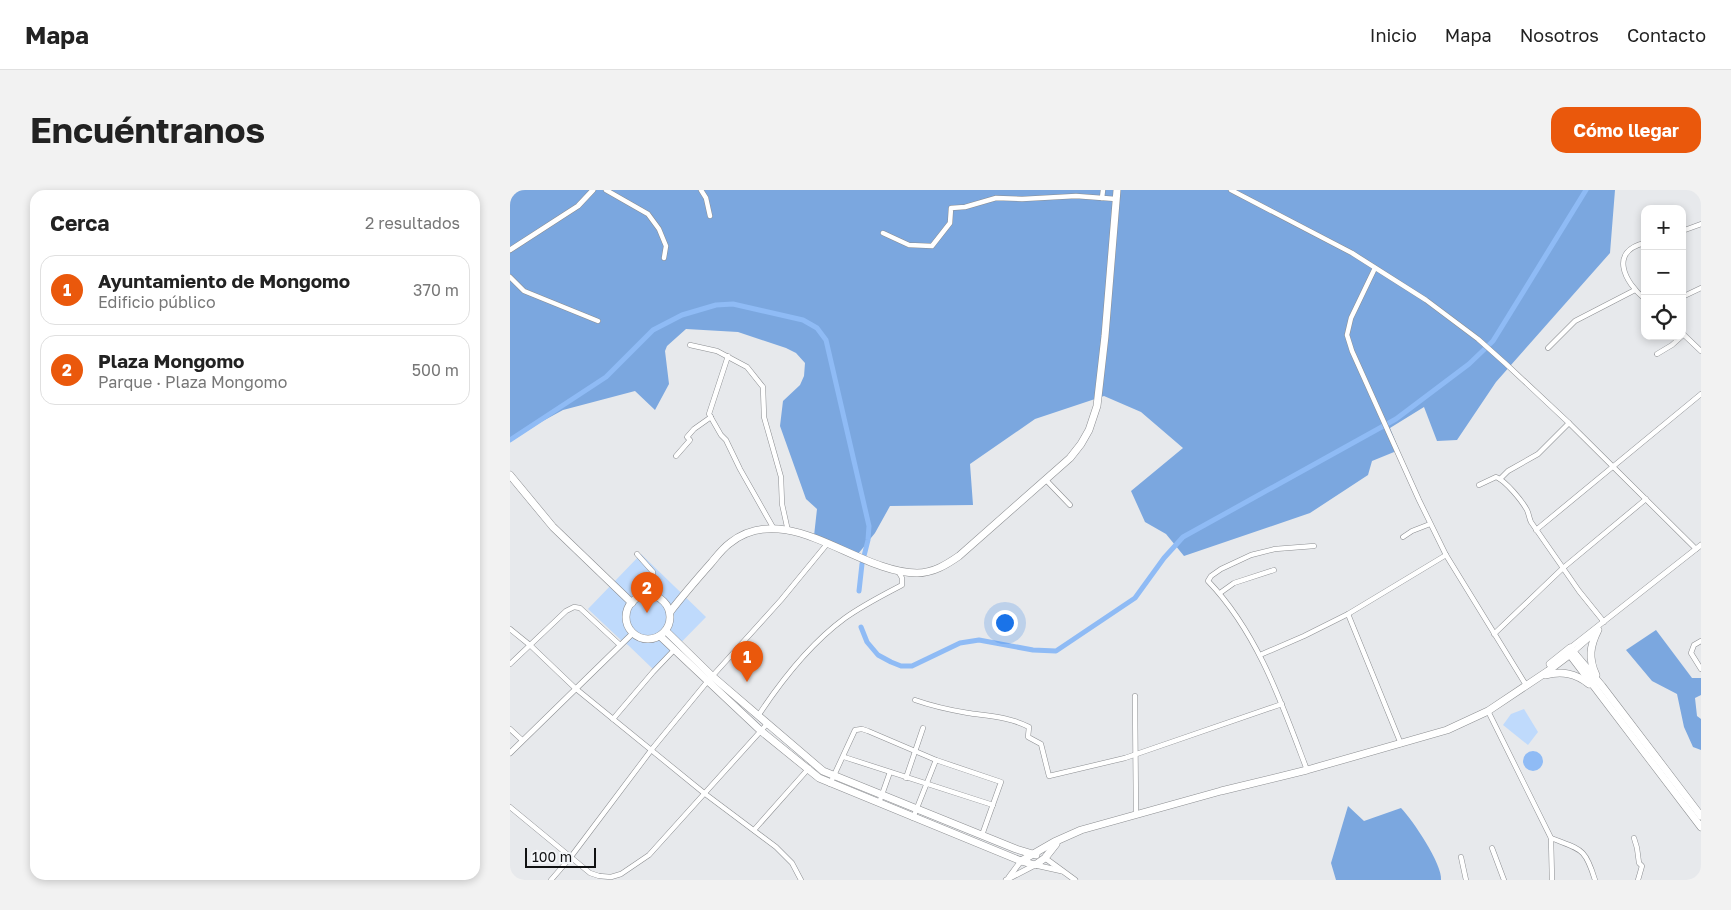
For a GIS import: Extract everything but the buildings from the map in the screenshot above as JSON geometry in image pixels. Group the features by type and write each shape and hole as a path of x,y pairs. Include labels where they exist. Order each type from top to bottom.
{"main road":[{"path":"670,612 729,543 757,530 788,530 814,537 855,556 897,570 918,573 931,571 948,564 1070,458 1089,430 1098,406 1117,190"},
{"path":"510,475 553,527 632,603"},
{"path":"649,595 656,596 666,604 670,612 670,622 666,631 660,636 648,639 633,633 626,621 628,608 632,603 637,598 649,595"},
{"path":"666,604 681,597"},
{"path":"1598,630 1591,645 1590,656 1599,688 1701,827"},
{"path":"666,631 712,676 831,780 917,809 1016,849 1045,858"},
{"path":"660,636 761,731 808,770 913,818 1021,862 1035,865 1045,858 1053,846 1063,837"},
{"path":"1021,862 1063,837 1081,830 1221,791 1307,770 1447,730 1488,711 1542,675 1570,651"},
{"path":"1529,683 1570,651"},
{"path":"1570,651 1701,816"},
{"path":"1542,675 1557,672 1573,674 1599,688"}],"street":[{"path":"510,250 578,206 593,190"},
{"path":"606,190 648,214 659,229 666,246 664,258"},
{"path":"701,190 706,198 710,216"},
{"path":"1102,198 1103,190"},
{"path":"1231,190 1352,253 1426,300 1478,339 1698,547 1570,651"},
{"path":"883,233 909,246 932,246 950,223 951,208 996,198 1022,199 1076,196 1116,199"},
{"path":"1686,230 1701,224"},
{"path":"1641,243 1631,247 1624,258 1623,266 1625,274 1635,290 1641,295"},
{"path":"1375,268 1352,318 1348,336 1352,351 1430,524 1446,555 1494,634 1529,683"},
{"path":"510,277 524,291 598,321"},
{"path":"1684,295 1701,288"},
{"path":"1548,348 1574,321 1635,290"},
{"path":"1686,338 1701,351"},
{"path":"1657,354 1677,340"},
{"path":"690,345 717,350 728,356 747,367 763,387 764,417 781,477 782,504 788,530"},
{"path":"728,356 709,411 720,435 726,440 743,476 774,529"},
{"path":"1536,530 1701,394"},
{"path":"676,456 690,440 688,437 694,429 711,417"},
{"path":"1500,479 1508,471 1538,454 1569,423"},
{"path":"1479,485 1496,477 1514,493 1527,511 1536,530 1604,622"},
{"path":"1046,480 1070,505"},
{"path":"1494,634 1563,568 1646,499"},
{"path":"1403,537 1412,531 1430,524"},
{"path":"551,880 570,858 652,749 707,682 781,600 827,544"},
{"path":"1307,770 1282,704 1260,654 1236,615 1220,593 1208,581 1211,576 1221,569 1252,554 1275,549 1314,546"},
{"path":"637,554 653,572 649,595"},
{"path":"1260,654 1304,636 1348,614 1446,555"},
{"path":"758,716 774,692 823,637 846,617 902,585 902,578 897,570"},
{"path":"1220,593 1234,584 1274,570"},
{"path":"510,664 566,611 574,607 580,608 620,645"},
{"path":"1348,614 1400,744"},
{"path":"1570,651 1598,630 1604,622"},
{"path":"510,629 531,646 575,688 704,793 776,847 792,863 801,880"},
{"path":"510,753 633,633"},
{"path":"1701,641 1694,645 1691,653 1701,669"},
{"path":"613,719 680,644"},
{"path":"1135,696 1136,816"},
{"path":"915,700 935,707 994,715 1029,727 1028,737 1041,744 1049,776 1135,754 1282,704"},
{"path":"1488,711 1551,838 1552,880"},
{"path":"510,807 590,874 611,877 621,874 649,854 767,724"},
{"path":"510,728 522,740"},
{"path":"906,778 923,728"},
{"path":"831,780 844,757 855,730 862,729 936,760 1001,782 982,835"},
{"path":"844,757 992,805"},
{"path":"913,818 936,760"},
{"path":"754,830 814,764"},
{"path":"879,803 890,772"},
{"path":"1551,838 1580,849 1586,855 1595,880"},
{"path":"1634,838 1639,864 1642,866 1638,880"},
{"path":"1492,848 1504,880"},
{"path":"1461,857 1466,880"},
{"path":"1045,858 1076,880"},
{"path":"1006,880 1021,862"},
{"path":"1006,880 1035,865 1052,867 1062,871"}],"shaded area":[{"path":"510,190 1615,190 1610,253 1496,382 1457,440 1437,441 1424,407 1390,428 1399,450 1372,461 1368,475 1310,513 1184,556 1166,534 1145,522 1131,491 1183,448 1141,412 1104,396 1035,419 970,464 973,505 890,506 875,533 858,554 814,536 817,509 806,499 780,426 783,401 800,385 804,376 805,363 796,353 786,348 738,332 686,329 667,346 665,351 669,384 655,410 635,391 563,410 510,442"},
{"path":"641,554 706,617 654,670 588,609"},
{"path":"1656,630 1692,678 1701,678 1701,695 1695,698 1697,716 1701,719 1701,750 1693,747 1684,727 1677,694 1652,681 1626,650"},
{"path":"1524,709 1538,732 1528,745 1503,725 1511,714"},
{"path":"1533,751 1540,754 1543,761 1540,768 1533,771 1526,768 1523,761 1526,754"},
{"path":"1348,806 1364,821 1401,808 1419,832 1432,854 1441,880 1336,880 1331,863"}],"waterway":[{"path":"861,627 867,642 878,655 901,666 912,666 960,643 979,640 1033,650 1056,651 1135,598 1164,558 1183,537 1396,419 1469,364 1493,341 1586,190"},
{"path":"510,440 606,377 653,330 682,315 716,305 733,304 803,320 817,328 826,340 869,526 859,591"}],"place":[{"name":"Plaza Mongomo","path":"647,613"},
{"name":"Ayuntamiento de Mongomo","path":"747,682"}]}
